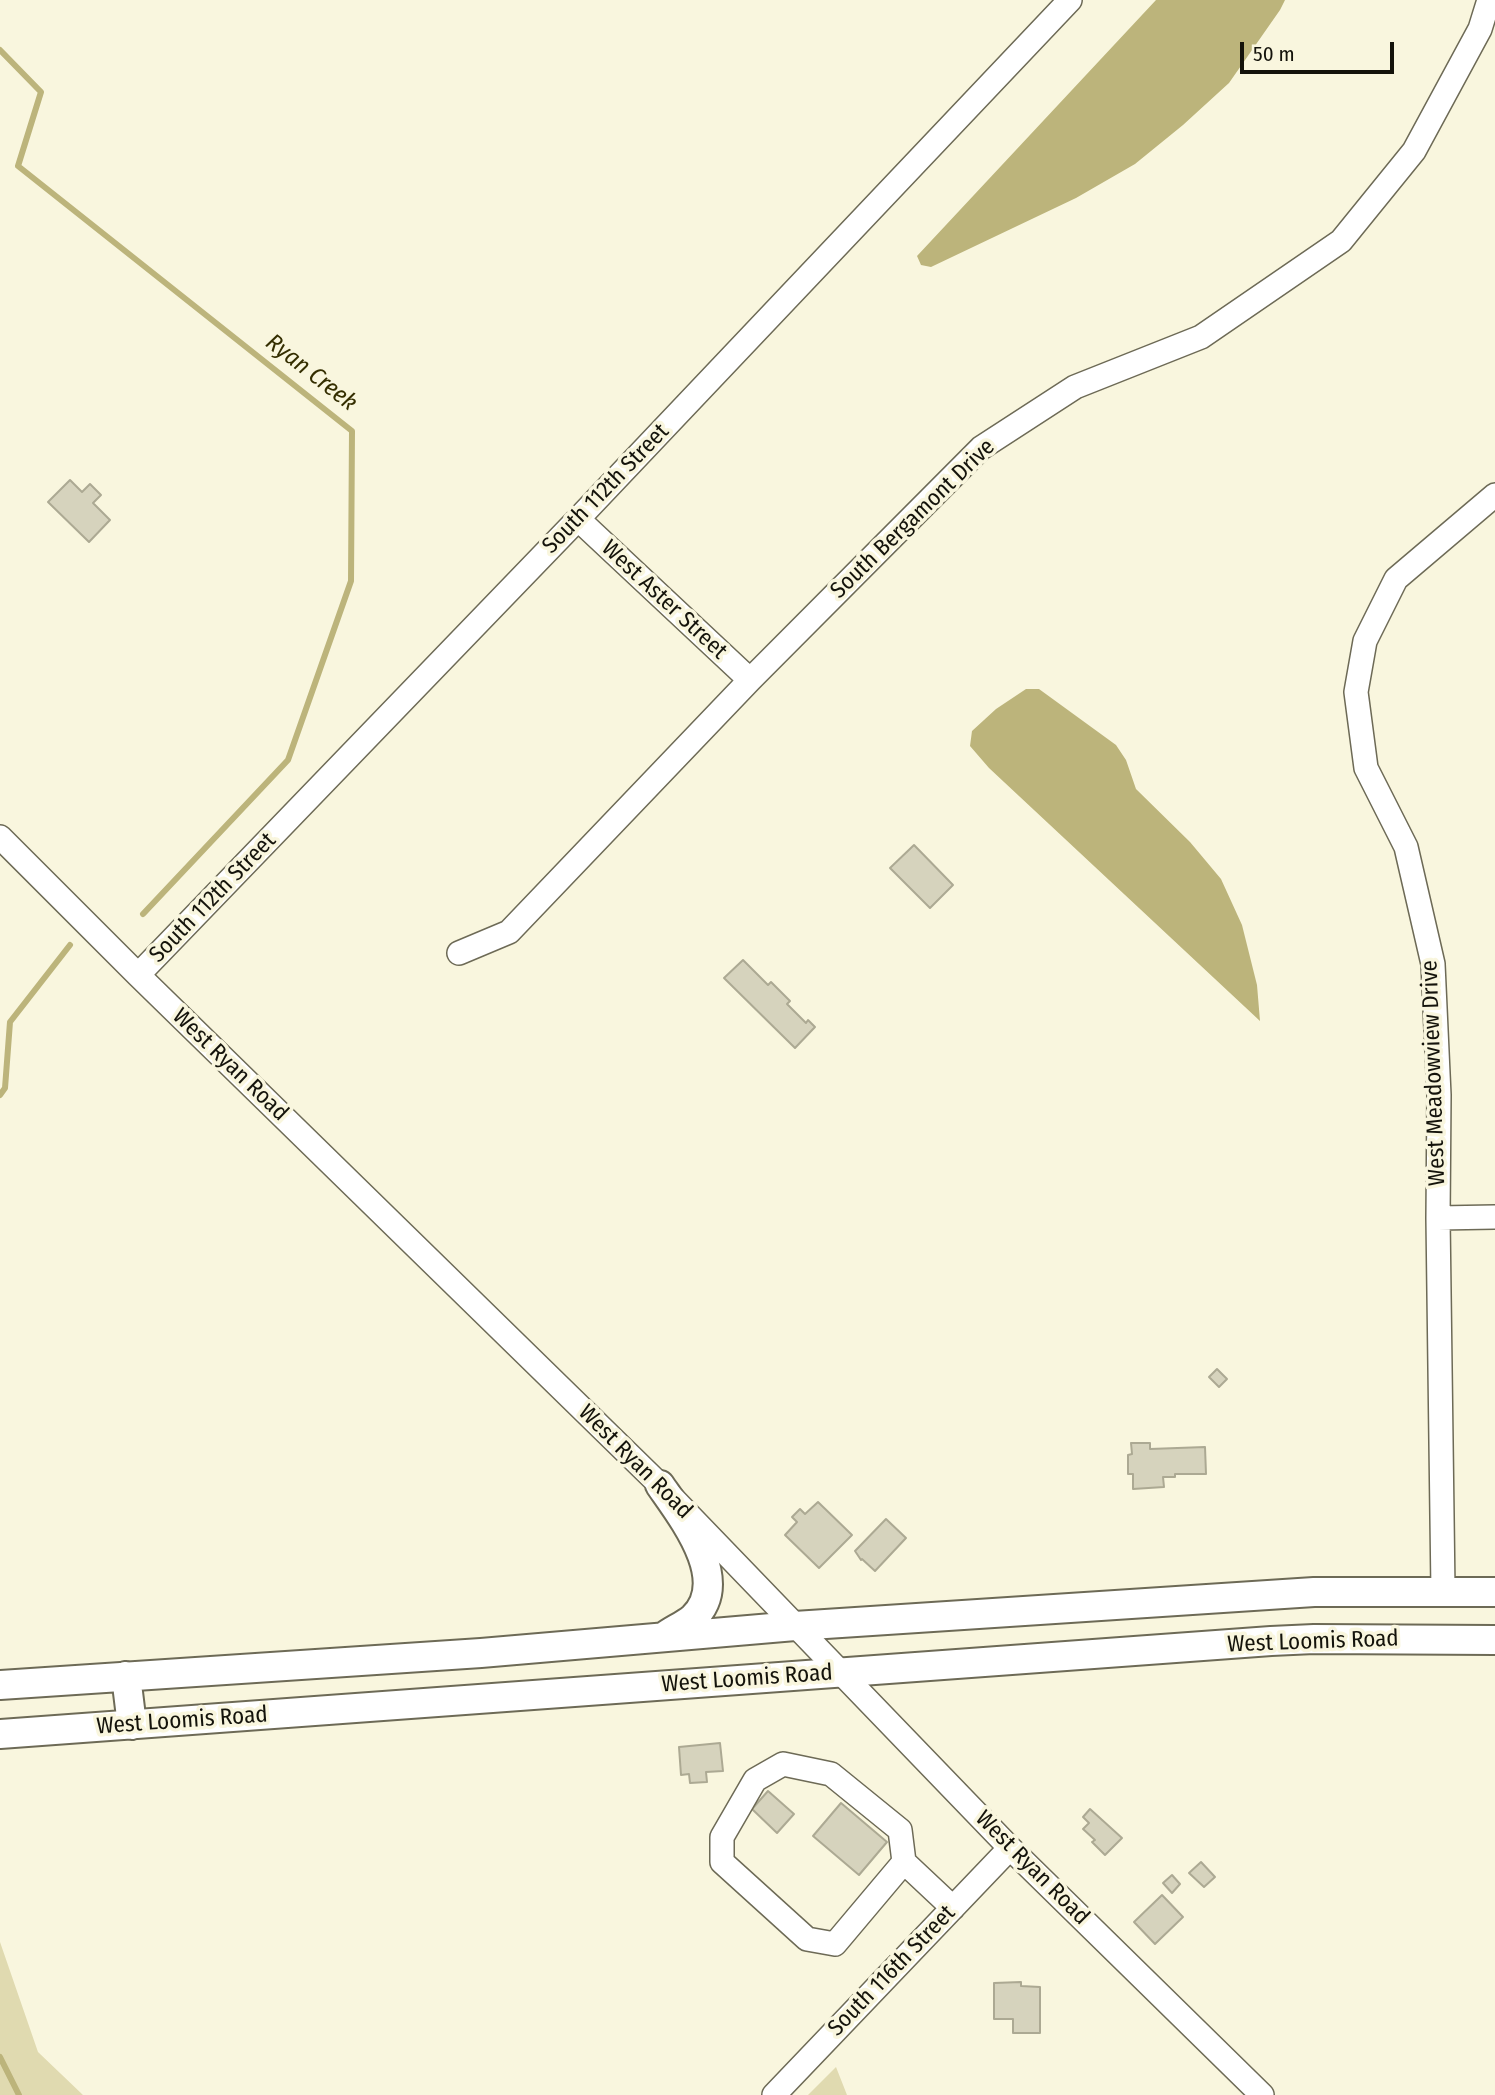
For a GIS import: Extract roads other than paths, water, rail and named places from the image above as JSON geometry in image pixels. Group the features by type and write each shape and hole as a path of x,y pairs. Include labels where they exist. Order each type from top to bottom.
{"main road":[{"path":"660,1485 696,1541 708,1582 706,1594 694,1617 664,1636"},
{"name":"West Loomis Road","path":"0,1685 481,1653 795,1626 1314,1592 1495,1592"},
{"path":"1266,1595 1271,1641"},
{"name":"West Loomis Road","path":"0,1734 1271,1641 1495,1640"},
{"path":"126,1676 132,1725"}],"street":[{"name":"South 112th Street","path":"138,975 578,519 1070,0"},
{"name":"South Bergamont Drive","path":"459,953 509,932 750,680 981,448 1075,387 1201,337 1341,241 1414,151 1480,29 1489,0"},
{"name":"West Meadowview Drive","path":"1443,1591 1438,1218 1440,1095 1433,964 1406,847 1366,768 1356,692 1365,641 1396,579 1495,495"},
{"name":"West Aster Street","path":"578,519 750,680"},
{"name":"West Ryan Road","path":"0,837 660,1485 1010,1848 1262,2095"},
{"path":"1438,1218 1495,1217"},
{"path":"904,1862 835,1944 807,1939 722,1863 722,1837 755,1780 783,1764 831,1774 900,1830 904,1862 953,1908"},
{"name":"South 116th Street","path":"774,2095 1010,1848"}],"waterway":[{"name":"Ryan Creek","path":"0,50 41,92 18,166 352,431 351,581 288,760 143,914"},
{"name":"Ryan Creek","path":"0,1095 5,1088 10,1022 70,945"},
{"name":"Ryan Creek","path":"0,2057 19,2095"}]}
